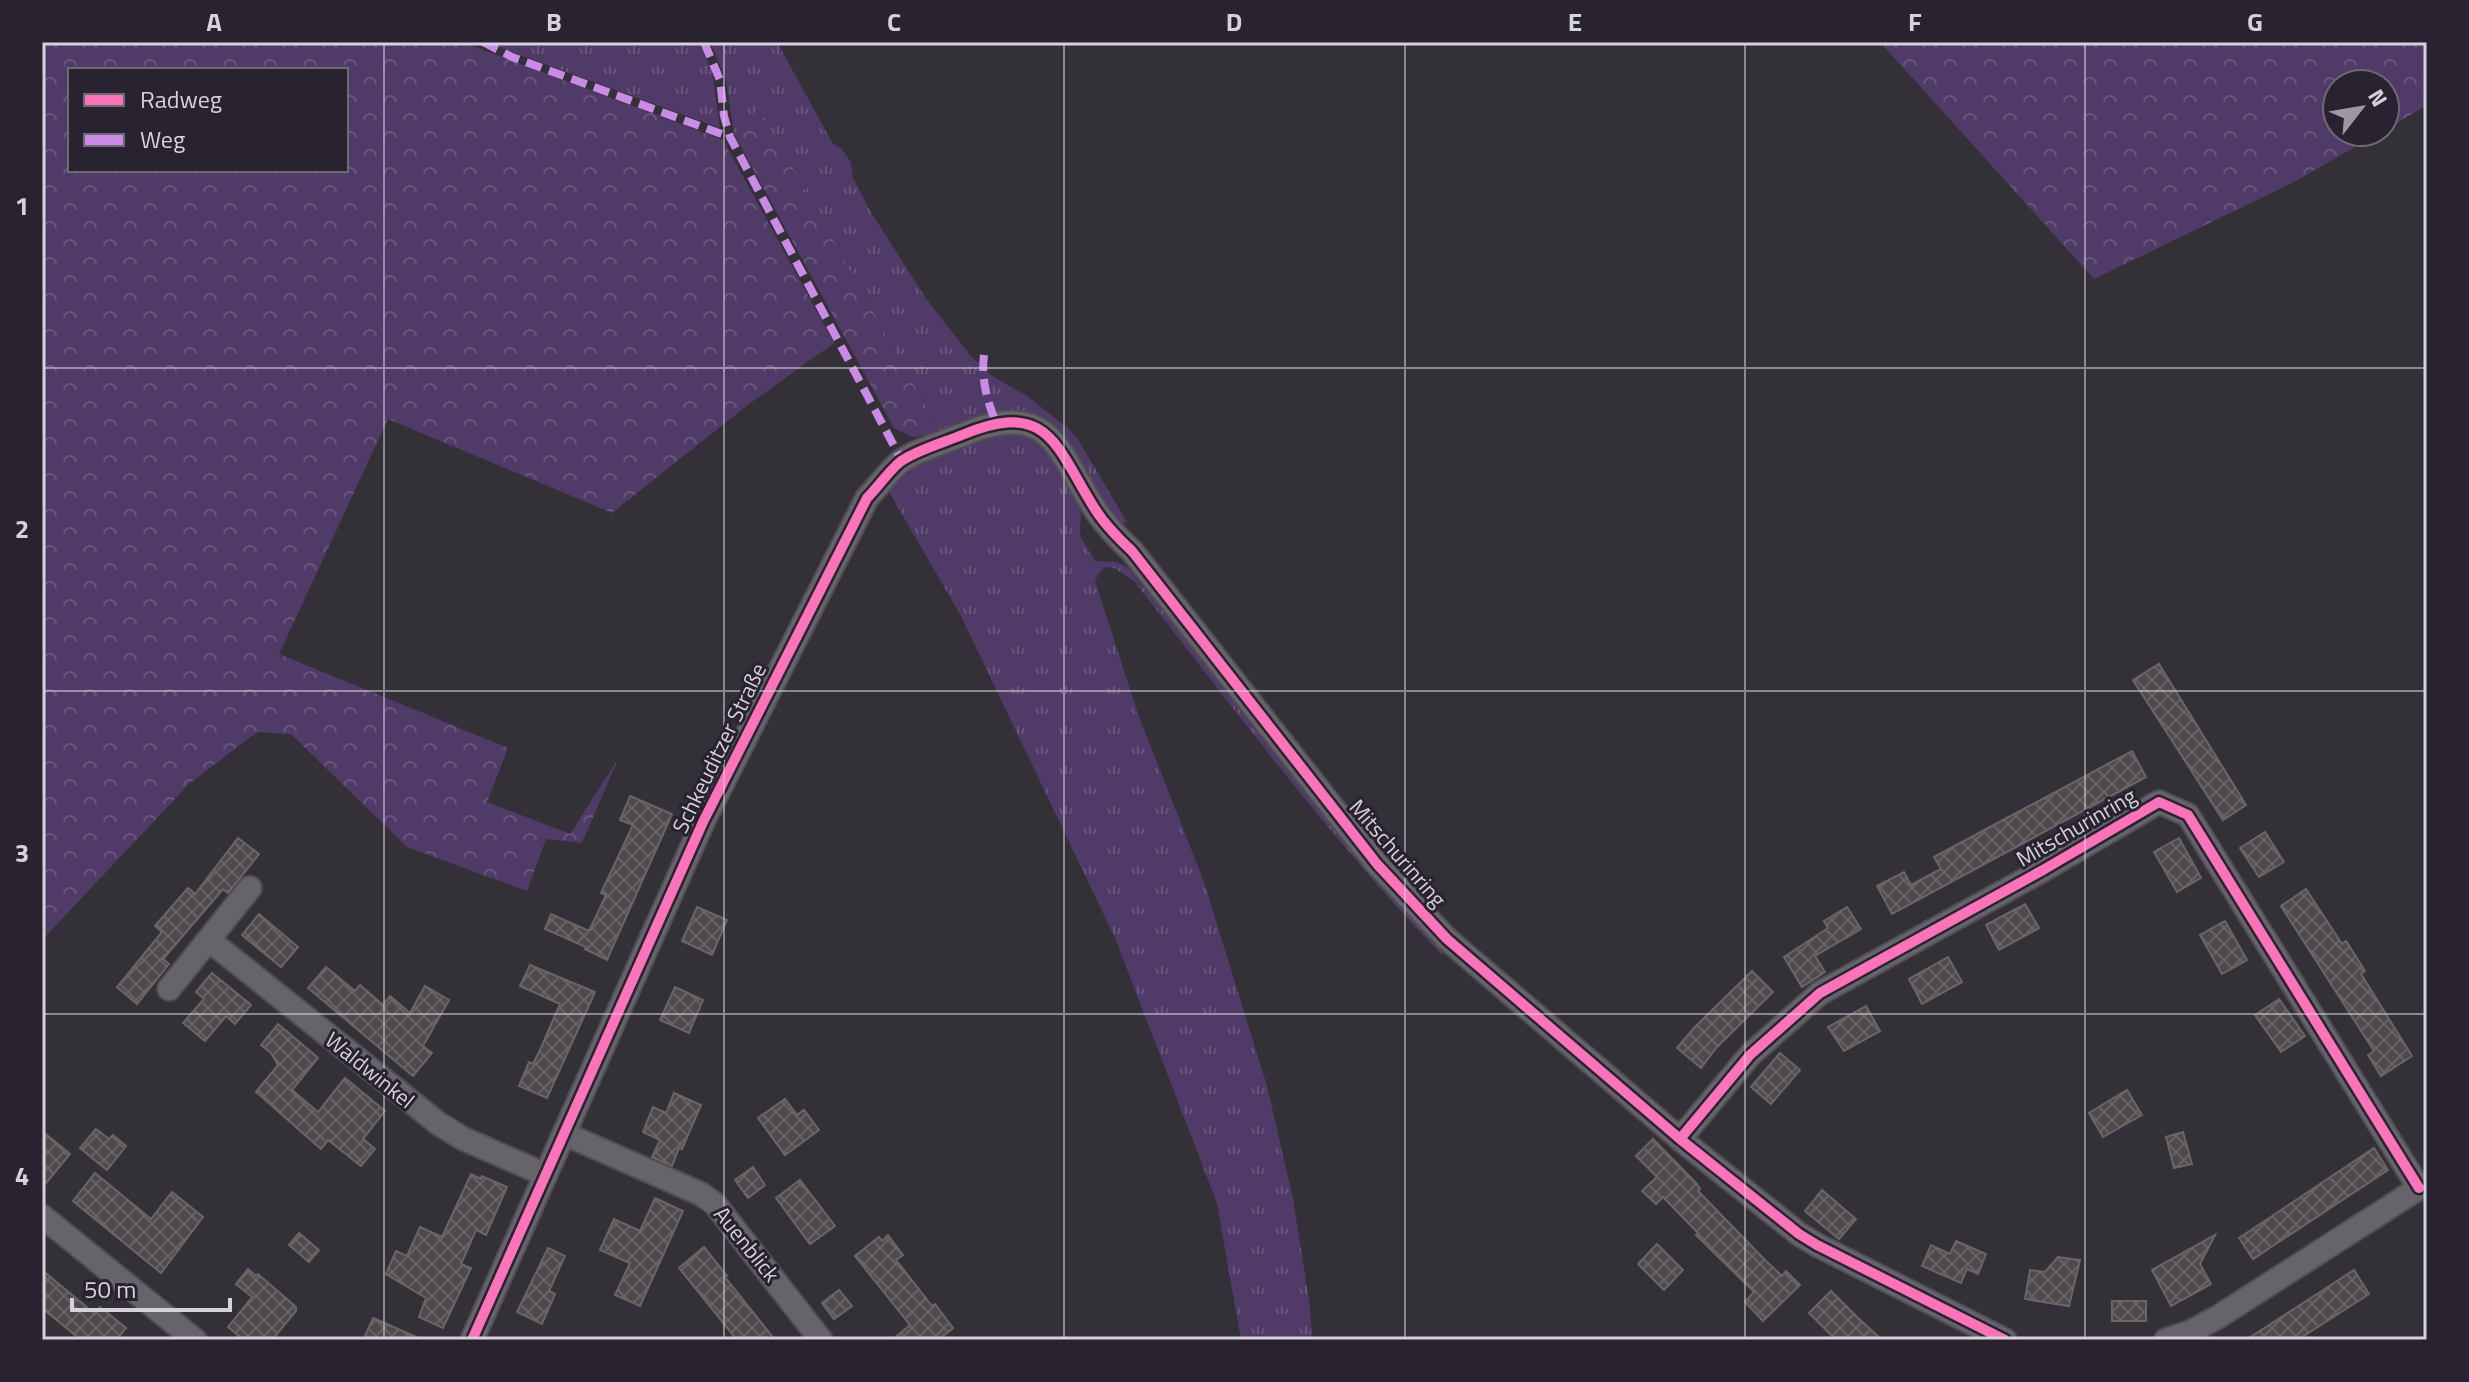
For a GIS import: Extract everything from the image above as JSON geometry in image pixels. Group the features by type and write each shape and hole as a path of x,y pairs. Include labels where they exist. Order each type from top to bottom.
{"street":[{"name":"Schkeuditzer Straße","path":"472,1340 703,822 867,498 902,461 984,426 1009,422 1025,424 1045,433 1055,443 1068,459 1096,510 1132,551"},
{"name":"Mitschurinring","path":"1132,551 1377,864 1447,939 1680,1139 1787,1224 1817,1245 2002,1340"},
{"name":"Mitschurinring","path":"1680,1139 1750,1055 1820,993 2159,802 2188,815 2423,1185 2218,1317 2166,1340"},
{"path":"169,989 250,888"},
{"name":"Waldwinkel","path":"209,940 439,1124 464,1139 546,1175"},
{"name":"Auenblick","path":"565,1134 701,1194 715,1204 821,1340"},
{"path":"42,1216 195,1340"}],"green space":[{"path":"42,42 462,42 723,140 834,343 749,404 612,513 388,419 279,654 508,748 487,802 570,834 618,759 582,843 546,839 527,891 407,847 291,734 257,732 189,784 42,940"},
{"path":"485,42 700,42 712,71 720,128"},
{"path":"710,42 777,42 833,144 841,148 851,162 853,178 869,209 927,300 971,356 992,376 1027,396 1068,428 1079,441 1126,522 1119,527 1049,429 941,433 759,109 734,134 726,80"},
{"path":"1880,42 2427,42 2427,105 2401,120 2401,68 2321,68 2321,148 2353,148 2294,182 2094,279"},
{"path":"759,108 941,433 912,437 894,428 734,134"},
{"path":"1008,431 1042,439 1081,501 1080,536 1095,561 1117,562 1128,568 1367,863 1443,946 1442,955 1361,865 1134,581 1114,568 1105,567 1095,581 1138,714 1204,882 1267,1086 1293,1199 1310,1306 1312,1340 1241,1340 1217,1203 1115,938 961,616 888,490 923,460"}],"building":[{"path":"2159,664 2246,805 2223,820 2133,680"},
{"path":"2132,751 2146,777 1892,914 1877,886 1904,872 1911,885 1941,869 1934,857"},
{"path":"630,796 672,814 607,960 545,929 551,914 589,931 606,895 601,893 633,825 620,820"},
{"path":"2265,832 2284,862 2259,877 2240,848"},
{"path":"238,838 259,854 228,893 223,889 163,959 169,964 137,1004 117,987 162,932 155,926 188,888 195,894"},
{"path":"2179,838 2201,878 2177,892 2154,852"},
{"path":"2306,889 2342,944 2346,941 2365,971 2361,974 2412,1056 2381,1076 2368,1055 2374,1051 2281,906"},
{"path":"2025,904 2039,928 1999,950 1986,925"},
{"path":"697,907 727,920 712,955 682,941"},
{"path":"1847,907 1861,929 1815,956 1825,972 1802,987 1784,957 1828,928 1824,921"},
{"path":"259,914 298,947 281,967 242,935"},
{"path":"2225,921 2247,960 2222,974 2200,935"},
{"path":"1948,957 1962,982 1922,1004 1909,979"},
{"path":"530,965 595,992 547,1098 519,1086 529,1062 533,1064 540,1050 560,1004 520,986"},
{"path":"326,967 355,991 360,985 383,1005 390,996 410,1013 425,986 449,1000 423,1046 432,1053 413,1076 308,988"},
{"path":"1752,971 1773,992 1717,1047 1701,1068 1677,1048"},
{"path":"212,973 251,1005 235,1024 226,1016 205,1041 183,1023 204,999 196,992"},
{"path":"675,987 703,1000 689,1033 660,1020"},
{"path":"2279,999 2305,1036 2281,1052 2255,1015"},
{"path":"1866,1006 1880,1031 1844,1051 1828,1027"},
{"path":"278,1024 318,1058 292,1090 318,1112 345,1078 385,1111 363,1139 375,1149 361,1166 328,1140 321,1149 256,1092 278,1065 271,1053 261,1045"},
{"path":"1780,1053 1800,1070 1771,1104 1751,1087"},
{"path":"2127,1090 2142,1115 2103,1137 2089,1113"},
{"path":"674,1093 701,1105 672,1166 652,1157 660,1140 643,1132 653,1107 666,1113"},
{"path":"785,1099 797,1115 804,1110 819,1130 785,1155 758,1118"},
{"path":"96,1129 109,1139 113,1135 126,1146 107,1170 80,1148"},
{"path":"42,1131 70,1154 42,1188"},
{"path":"2183,1132 2192,1164 2174,1168 2166,1137"},
{"path":"1653,1139 1766,1261 1782,1276 1786,1271 1800,1285 1763,1321 1745,1302 1754,1292 1696,1235 1698,1233 1663,1197 1656,1204 1642,1191 1657,1177 1636,1156"},
{"path":"2374,1148 2388,1170 2253,1259 2239,1238"},
{"path":"753,1167 765,1185 748,1198 735,1180"},
{"path":"95,1173 151,1219 172,1192 203,1217 161,1273 73,1201"},
{"path":"471,1174 507,1187 486,1235 476,1230 461,1264 471,1268 443,1328 419,1317 426,1298 386,1274 396,1251 407,1256 420,1227 442,1237"},
{"path":"800,1180 835,1226 810,1244 776,1198"},
{"path":"1822,1190 1856,1219 1839,1239 1805,1211"},
{"path":"655,1198 683,1211 640,1306 615,1295 630,1263 600,1250 614,1219 640,1231"},
{"path":"299,1233 319,1250 309,1262 289,1245"},
{"path":"888,1235 903,1255 896,1260 953,1328 938,1340 892,1340 910,1325 855,1256 879,1237 882,1241"},
{"path":"2215,1235 2200,1264 2211,1284 2171,1306 2152,1270"},
{"path":"1956,1241 1986,1254 1978,1274 1967,1269 1961,1283 1922,1266 1931,1245 1950,1254"},
{"path":"1657,1244 1683,1270 1664,1290 1638,1264"},
{"path":"704,1247 775,1340 737,1340 679,1268"},
{"path":"548,1248 565,1256 549,1291 555,1294 542,1324 517,1312"},
{"path":"2058,1257 2080,1260 2069,1306 2025,1299 2030,1270 2045,1272"},
{"path":"248,1269 296,1307 272,1340 244,1340 228,1327 252,1297 236,1284"},
{"path":"42,1270 95,1314 100,1307 126,1328 116,1340 81,1340 42,1308"},
{"path":"2354,1270 2369,1294 2297,1340 2246,1340"},
{"path":"839,1290 852,1306 834,1319 822,1303"},
{"path":"1831,1291 1882,1340 1836,1340 1809,1313"},
{"path":"2112,1301 2146,1301 2146,1321 2112,1321"},
{"path":"373,1318 423,1340 375,1340 365,1336"}],"marked path":[{"path":"483,42 512,57 730,137"},
{"path":"704,42 720,80 730,137 902,461"},
{"path":"984,355 983,373 996,423"}],"cycle path":[{"path":"472,1340 703,822 867,498 896,466 913,454 991,425 1014,422 1032,426 1047,435 1059,449 1103,520 1132,551 1377,864 1447,939 1680,1139 1799,1234 2005,1340"},
{"path":"1680,1139 1750,1055 1820,993 2159,802 2188,815 2419,1188"}]}
